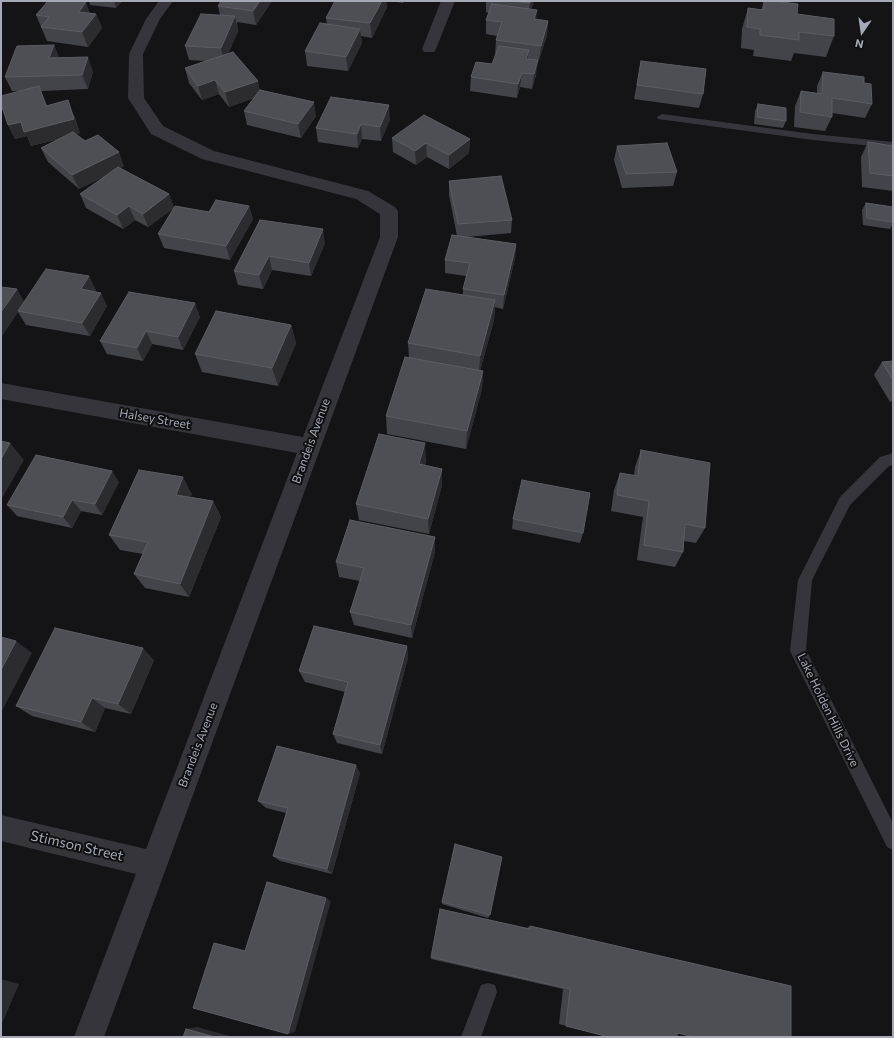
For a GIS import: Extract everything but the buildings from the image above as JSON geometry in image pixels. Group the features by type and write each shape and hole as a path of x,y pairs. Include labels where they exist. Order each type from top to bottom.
{"street":[{"name":"Brandeis Avenue","path":"88,1037 388,237 389,211 362,195 208,155 157,130 136,98 136,54 153,19 166,1"},
{"path":"429,49 448,1"},
{"name":"Halsey Street","path":"1,391 309,447"},
{"name":"Stimson Street","path":"1,828 153,864"}],"lane":[{"path":"662,117 813,137 893,145"},
{"name":"Lake Holden Hills Drive","path":"893,459 885,462 845,502 805,580 798,651 893,841"},
{"path":"471,1037 488,992"}]}
